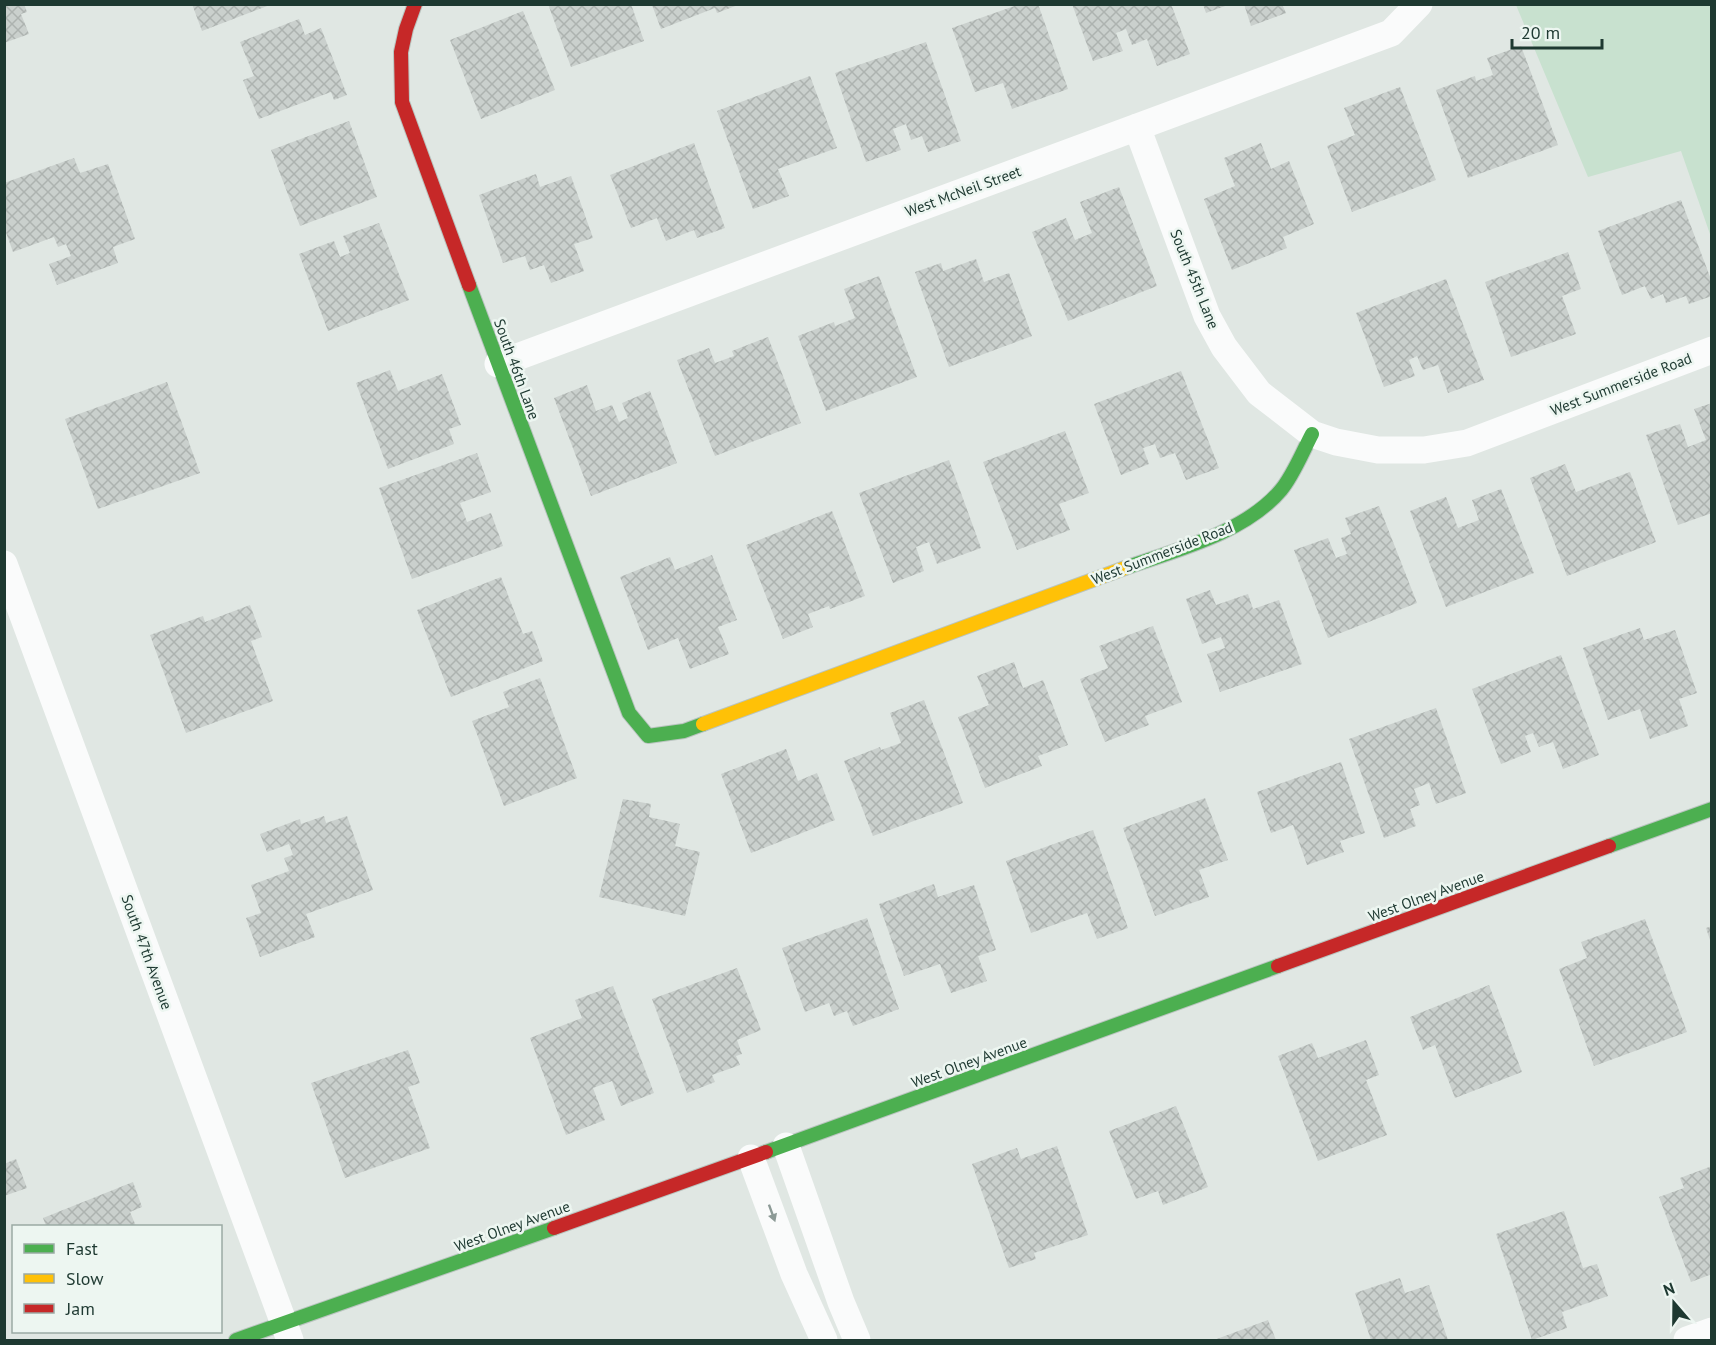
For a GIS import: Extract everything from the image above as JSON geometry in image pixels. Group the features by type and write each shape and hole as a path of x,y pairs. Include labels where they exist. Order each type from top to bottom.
{"street":[{"name":"West McNeil Street","path":"498,364 1391,33 1419,4"},
{"name":"South 46th Lane","path":"414,5 404,33 399,65 402,102 629,713 648,736"},
{"name":"South 45th Lane","path":"1137,127 1208,316 1224,347 1259,393 1312,434"},
{"name":"West Summerside Road","path":"648,736 684,730 1224,532 1257,512 1281,490 1312,434 1336,442 1378,450 1424,450 1467,443 1712,350"},
{"name":"South 47th Avenue","path":"4,564 287,1332"},
{"name":"West Olney Avenue","path":"236,1341 287,1332 752,1158 1712,809"},
{"path":"786,1146 857,1341"},
{"path":"752,1158 794,1274 824,1341"},
{"path":"794,1274 827,1262"},
{"path":"1687,1341 1712,1331"}],"green space":[{"path":"1516,5 1711,5 1711,237 1681,151 1588,177"}],"building":[{"path":"4,4 24,4 27,12 21,14 29,34 4,43"},
{"path":"192,4 270,4 270,5 202,31"},
{"path":"548,4 631,4 644,41 571,67"},
{"path":"1020,4 1038,4 1068,89 1012,109 1003,83 975,92 952,28"},
{"path":"1072,4 1171,4 1190,54 1157,66 1147,39 1132,45 1126,29 1116,33 1123,51 1093,61"},
{"path":"1203,4 1228,4 1228,5 1206,13"},
{"path":"1244,4 1282,4 1286,13 1251,26"},
{"path":"652,5 738,5 717,13 715,8 661,29"},
{"path":"523,11 555,90 481,119 450,40"},
{"path":"299,19 305,35 321,28 347,95 334,100 331,92 259,119 243,80 254,76 240,42"},
{"path":"926,42 961,141 928,152 922,136 911,140 906,124 893,129 901,150 866,162 835,73"},
{"path":"1521,46 1558,145 1468,178 1436,90 1475,76 1476,81 1493,75 1487,58"},
{"path":"810,76 837,148 778,169 789,196 753,209 717,111"},
{"path":"1400,87 1436,180 1352,212 1327,146 1355,135 1344,108"},
{"path":"349,121 377,197 300,226 271,150"},
{"path":"694,143 725,228 697,238 694,230 666,241 657,218 631,228 610,175"},
{"path":"1261,143 1271,169 1289,161 1314,224 1283,237 1287,248 1232,270 1204,199 1235,186 1224,158"},
{"path":"74,158 80,173 108,164 135,239 113,247 118,263 57,285 49,264 71,256 66,244 58,247 54,237 13,252 4,227 4,183"},
{"path":"536,174 540,187 571,176 593,238 574,244 584,271 551,283 544,265 530,270 525,256 503,263 479,195"},
{"path":"1119,187 1157,286 1068,321 1032,232 1066,218 1075,240 1092,233 1080,202"},
{"path":"1681,200 1712,282 1712,296 1689,304 1686,296 1666,303 1663,294 1651,299 1645,286 1622,295 1598,231"},
{"path":"379,223 409,300 328,331 299,254 334,241 340,257 350,253 343,236"},
{"path":"1568,252 1581,289 1562,296 1576,334 1511,357 1485,282"},
{"path":"976,259 984,282 1009,273 1032,336 949,367 915,272 941,263 943,271"},
{"path":"879,276 917,377 826,411 798,336 834,322 835,326 855,318 844,289"},
{"path":"1446,279 1484,380 1448,393 1438,365 1423,370 1417,356 1409,360 1415,376 1384,387 1356,313"},
{"path":"768,337 801,423 715,456 677,360 709,348 715,363 734,356 732,351"},
{"path":"390,370 398,391 442,374 461,425 449,429 454,444 388,469 356,383"},
{"path":"1181,371 1219,468 1186,480 1175,453 1160,458 1155,444 1143,448 1149,464 1121,475 1094,404"},
{"path":"167,382 200,473 98,509 65,419"},
{"path":"587,385 596,411 612,405 619,422 628,418 622,403 650,391 677,463 591,496 554,398"},
{"path":"1712,403 1712,513 1678,525 1646,435 1680,424 1688,447 1706,440 1694,409"},
{"path":"1065,431 1089,493 1059,504 1070,530 1017,550 983,462"},
{"path":"477,453 491,492 460,503 467,522 491,513 503,546 412,579 379,488"},
{"path":"949,460 981,548 937,564 929,542 916,547 924,571 893,583 859,493"},
{"path":"1565,464 1576,492 1630,472 1656,542 1567,576 1530,478"},
{"path":"1501,489 1534,573 1446,607 1410,511 1446,497 1458,528 1479,520 1472,500"},
{"path":"1379,506 1417,603 1328,638 1294,550 1328,538 1336,558 1347,554 1341,538 1351,534 1345,518"},
{"path":"832,511 865,596 830,609 829,606 808,614 813,627 783,639 746,545"},
{"path":"712,555 737,620 718,627 729,654 690,669 678,638 648,650 620,577 670,557 675,570"},
{"path":"501,577 523,634 532,631 543,661 451,697 417,610"},
{"path":"1210,590 1216,605 1248,594 1253,609 1279,600 1302,664 1220,692 1207,654 1225,648 1221,637 1202,644 1186,599"},
{"path":"250,605 262,637 251,641 273,701 186,733 150,635 203,616 205,622"},
{"path":"1153,626 1182,702 1145,716 1149,725 1105,742 1080,679 1108,668 1099,646"},
{"path":"1640,628 1644,640 1675,630 1697,693 1679,699 1688,726 1650,739 1640,709 1608,720 1583,648"},
{"path":"1561,655 1599,755 1563,769 1553,742 1539,747 1533,733 1525,736 1531,752 1501,764 1472,689"},
{"path":"1014,662 1023,688 1043,680 1068,745 1038,756 1042,766 985,788 958,717 989,705 977,676"},
{"path":"540,678 577,778 504,806 472,721 509,707 503,692"},
{"path":"924,700 963,803 873,836 844,761 880,747 881,750 901,743 890,713"},
{"path":"1436,708 1466,793 1436,804 1429,783 1414,789 1420,805 1410,809 1416,826 1384,838 1349,739"},
{"path":"786,749 798,781 817,773 835,820 751,853 721,774"},
{"path":"1341,762 1365,833 1340,841 1344,852 1307,865 1293,825 1271,833 1257,792"},
{"path":"1205,798 1228,860 1199,870 1209,897 1155,916 1123,828"},
{"path":"623,799 651,804 649,817 680,824 675,846 700,852 685,916 599,897"},
{"path":"324,816 326,823 347,816 373,890 306,914 315,937 260,957 246,918 261,913 251,885 289,871 284,858 293,855 289,844 267,852 260,834 300,819 301,824"},
{"path":"1093,830 1128,928 1097,939 1087,913 1031,933 1006,861"},
{"path":"934,884 938,897 974,885 996,950 978,956 987,981 951,993 940,964 904,976 879,904"},
{"path":"867,918 899,1009 853,1026 847,1011 834,1016 829,1003 805,1012 782,948"},
{"path":"1645,919 1687,1032 1594,1066 1559,969 1587,958 1581,942"},
{"path":"1712,926 1712,943 1711,943 1706,928"},
{"path":"737,968 761,1030 737,1040 742,1054 736,1056 740,1065 712,1075 715,1082 687,1093 652,999"},
{"path":"1489,985 1522,1072 1455,1098 1435,1045 1423,1050 1410,1017"},
{"path":"613,986 654,1093 621,1106 612,1081 593,1088 605,1120 566,1135 530,1038 582,1018 575,1000"},
{"path":"1366,1040 1379,1075 1366,1080 1387,1135 1318,1161 1278,1056 1312,1043 1318,1058"},
{"path":"408,1050 420,1083 408,1087 430,1148 345,1178 311,1083"},
{"path":"1176,1106 1208,1187 1163,1205 1158,1191 1136,1199 1109,1131"},
{"path":"1057,1146 1088,1235 1034,1253 1036,1259 1009,1268 972,1164 1017,1148 1021,1159"},
{"path":"16,1159 27,1188 4,1196 4,1164"},
{"path":"1712,1166 1712,1274 1691,1282 1659,1197 1684,1188 1680,1178"},
{"path":"133,1182 142,1207 130,1212 136,1225 46,1225 43,1218"},
{"path":"1564,1211 1583,1268 1597,1264 1608,1296 1562,1312 1567,1328 1532,1340 1496,1234"},
{"path":"1400,1278 1405,1293 1429,1285 1448,1340 1371,1340 1355,1293"},
{"path":"1268,1320 1276,1340 1214,1340"}],"traffic: fast":[{"path":"469,285 629,713 648,736 684,731 703,724"},
{"path":"1125,568 1187,547 1249,518 1281,490 1294,471 1312,434"},
{"path":"1609,846 1712,809"},
{"path":"766,1152 1278,966"},
{"path":"236,1340 554,1228"}],"traffic: slow":[{"path":"703,724 1125,568"}],"traffic: jam":[{"path":"415,4 401,52 402,102 469,285"},
{"path":"1278,966 1609,846"},
{"path":"554,1228 766,1152"}]}
